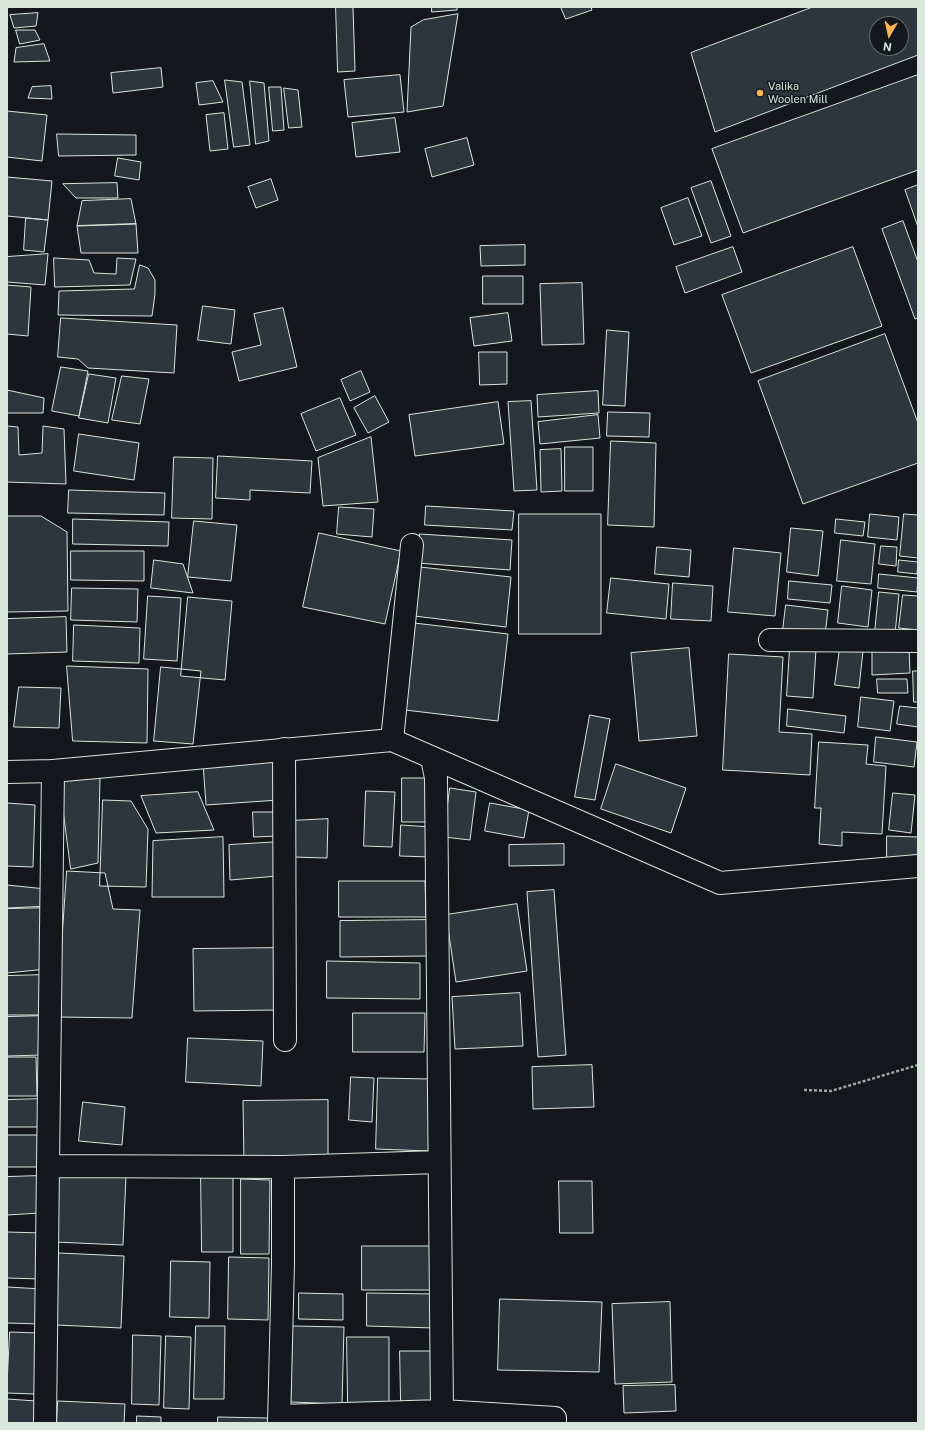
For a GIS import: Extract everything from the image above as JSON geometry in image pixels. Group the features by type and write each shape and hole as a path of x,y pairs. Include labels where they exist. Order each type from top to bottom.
{"street":[{"path":"392,740 412,545"},
{"path":"770,640 918,641"},
{"path":"7,772 53,771 392,740 720,883 918,866"},
{"path":"284,749 285,1040"},
{"path":"432,758 436,778 442,1412"},
{"path":"45,1423 53,771"},
{"path":"48,1166 283,1167 439,1162"},
{"path":"283,1167 280,1420 442,1412 555,1418 555,1423"}],"path":[{"path":"804,1090 831,1091 918,1065"}],"building":[{"path":"336,7 353,7 355,71 338,72"},
{"path":"432,7 457,7 457,10 432,12"},
{"path":"561,7 591,7 592,10 566,19"},
{"name":"Valika Woolen Mill","path":"813,7 918,7 918,55 715,132 691,53"},
{"path":"38,13 36,26 14,28 10,15"},
{"path":"458,14 443,106 407,112 411,27 423,20"},
{"path":"16,30 35,30 40,40 20,44"},
{"path":"44,44 50,61 14,62 16,48"},
{"path":"161,68 163,87 113,93 111,73"},
{"path":"400,75 404,112 348,117 344,80"},
{"path":"918,75 918,170 743,233 712,149"},
{"path":"225,80 242,82 250,145 234,147"},
{"path":"213,81 223,102 199,105 196,83"},
{"path":"250,81 264,83 269,141 256,144"},
{"path":"51,86 52,99 28,98 32,87"},
{"path":"269,87 281,87 284,130 273,131"},
{"path":"284,88 298,90 302,127 289,128"},
{"path":"7,111 47,115 42,161 7,157"},
{"path":"224,113 228,149 210,151 206,115"},
{"path":"395,118 400,152 356,157 352,123"},
{"path":"57,134 136,135 136,155 59,156"},
{"path":"467,138 474,165 432,177 425,149"},
{"path":"118,158 141,162 139,180 115,176"},
{"path":"7,177 52,181 48,220 7,216"},
{"path":"271,179 278,200 256,208 248,187"},
{"path":"711,181 731,236 711,243 691,188"},
{"path":"117,183 118,198 76,198 63,184"},
{"path":"918,185 918,227 905,190"},
{"path":"688,198 702,236 674,245 661,208"},
{"path":"131,199 136,224 77,226 82,201"},
{"path":"26,218 48,220 44,252 24,250"},
{"path":"903,221 918,262 918,318 915,319 882,229"},
{"path":"136,224 138,253 81,253 77,226"},
{"path":"525,245 525,265 481,266 480,246"},
{"path":"733,247 742,272 685,293 676,267"},
{"path":"853,247 882,326 751,373 722,295"},
{"path":"48,254 45,285 7,282 7,257"},
{"path":"54,258 89,260 94,273 116,274 117,258 136,259 130,285 55,287"},
{"path":"140,265 148,268 155,280 152,316 58,315 59,291 134,289"},
{"path":"483,276 523,276 523,304 483,304"},
{"path":"582,283 584,344 542,345 540,284"},
{"path":"7,285 31,287 28,336 7,334"},
{"path":"203,306 235,310 231,344 198,340"},
{"path":"283,308 297,367 239,381 232,352 261,345 254,314"},
{"path":"508,313 512,341 474,346 470,318"},
{"path":"61,318 177,325 174,373 88,368 78,359 58,357"},
{"path":"607,330 629,332 625,406 603,405"},
{"path":"885,334 918,423 918,463 803,504 758,381"},
{"path":"479,352 507,352 507,384 480,385"},
{"path":"61,367 88,371 79,416 52,411"},
{"path":"361,371 370,392 350,401 341,380"},
{"path":"89,374 116,378 108,423 79,418"},
{"path":"122,376 149,379 140,424 112,420"},
{"path":"7,390 44,398 43,413 7,413"},
{"path":"598,391 599,413 538,417 537,395"},
{"path":"375,396 389,422 368,433 354,408"},
{"path":"340,398 356,435 316,451 301,414"},
{"path":"531,401 537,490 514,491 508,402"},
{"path":"498,402 504,444 415,456 409,415"},
{"path":"608,412 650,413 649,437 607,436"},
{"path":"598,415 600,438 540,444 538,422"},
{"path":"7,426 18,427 19,455 42,453 43,426 64,429 66,484 7,482"},
{"path":"79,434 139,443 134,480 74,471"},
{"path":"371,437 378,502 323,506 318,458"},
{"path":"611,441 656,443 654,527 608,525"},
{"path":"565,447 593,447 593,491 565,491"},
{"path":"561,449 562,491 541,492 540,450"},
{"path":"218,456 312,461 310,493 250,490 250,500 216,498"},
{"path":"174,457 213,458 212,519 172,518"},
{"path":"69,490 165,493 164,515 68,513"},
{"path":"426,506 514,511 512,530 425,525"},
{"path":"339,507 374,509 372,537 337,534"},
{"path":"519,514 601,514 601,634 519,634"},
{"path":"870,514 899,517 897,540 868,537"},
{"path":"904,514 918,515 918,558 900,556"},
{"path":"7,516 41,516 67,532 68,611 7,612"},
{"path":"73,519 169,522 168,546 73,544"},
{"path":"836,519 865,522 863,536 835,533"},
{"path":"194,521 237,525 231,581 188,577"},
{"path":"791,528 823,531 818,576 787,572"},
{"path":"319,533 401,551 385,624 303,607"},
{"path":"420,534 512,540 510,570 417,563"},
{"path":"841,540 875,544 871,584 837,581"},
{"path":"881,546 897,547 896,566 879,564"},
{"path":"657,547 691,550 689,577 655,574"},
{"path":"734,548 781,553 775,616 728,612"},
{"path":"71,551 144,551 144,581 71,580"},
{"path":"154,560 183,564 193,593 151,588"},
{"path":"899,560 918,562 917,574 898,572"},
{"path":"420,567 511,577 506,627 414,616"},
{"path":"879,574 918,578 917,592 878,588"},
{"path":"611,578 669,584 666,619 607,613"},
{"path":"789,581 832,585 830,603 788,599"},
{"path":"673,583 713,586 711,621 671,619"},
{"path":"842,586 872,590 868,627 838,623"},
{"path":"72,588 138,589 137,622 71,620"},
{"path":"879,592 899,594 895,634 875,632"},
{"path":"903,595 918,596 918,630 899,628"},
{"path":"148,596 181,598 177,661 144,659"},
{"path":"188,597 232,601 225,680 181,676"},
{"path":"786,605 828,610 825,635 783,630"},
{"path":"66,617 67,652 7,654 7,619"},
{"path":"414,623 508,634 498,721 405,710"},
{"path":"74,625 140,628 139,663 73,661"},
{"path":"909,647 910,673 872,675 872,648"},
{"path":"689,648 697,736 639,741 631,653"},
{"path":"790,648 816,649 813,698 787,696"},
{"path":"840,648 863,651 859,688 835,685"},
{"path":"729,654 783,657 779,732 812,734 810,775 723,770"},
{"path":"67,666 148,669 147,743 73,741"},
{"path":"161,667 201,671 193,744 154,741"},
{"path":"913,671 918,671 918,702 914,702"},
{"path":"877,679 907,679 908,693 878,693"},
{"path":"19,687 61,688 59,728 14,727"},
{"path":"861,697 894,701 890,731 858,727"},
{"path":"900,706 918,708 918,727 897,724"},
{"path":"788,709 846,716 844,733 787,726"},
{"path":"590,715 610,719 595,800 575,797"},
{"path":"876,737 917,742 914,767 874,762"},
{"path":"819,742 868,745 866,764 886,766 882,834 842,832 842,846 819,844 821,808 815,808"},
{"path":"276,758 279,800 206,805 203,763"},
{"path":"616,764 686,788 671,833 601,809"},
{"path":"59,776 100,778 98,863 71,869"},
{"path":"402,778 427,778 427,822 402,822"},
{"path":"450,788 476,792 470,840 444,837"},
{"path":"366,791 395,792 392,847 364,846"},
{"path":"198,792 214,830 156,833 141,796"},
{"path":"893,793 915,795 911,833 889,830"},
{"path":"103,800 131,801 148,829 146,887 100,886"},
{"path":"7,803 35,805 33,867 7,866"},
{"path":"490,803 529,810 524,838 485,831"},
{"path":"253,812 279,812 279,836 254,837"},
{"path":"328,819 327,858 292,857 290,821"},
{"path":"401,825 431,827 430,857 400,856"},
{"path":"887,836 918,837 918,860 887,859"},
{"path":"223,837 224,897 152,897 153,841"},
{"path":"280,842 278,876 230,880 229,845"},
{"path":"564,844 564,865 509,866 509,845"},
{"path":"67,871 105,873 113,909 140,910 132,1018 57,1017"},
{"path":"339,881 425,881 426,917 339,917"},
{"path":"7,885 46,889 50,906 7,908"},
{"path":"554,890 566,1055 538,1057 527,892"},
{"path":"517,904 527,971 456,982 446,915"},
{"path":"48,908 57,968 7,973 7,909"},
{"path":"427,920 427,956 340,957 340,921"},
{"path":"278,948 278,1010 194,1011 193,949"},
{"path":"327,961 420,963 420,999 327,998"},
{"path":"44,975 44,1015 7,1015 7,976"},
{"path":"520,993 523,1046 455,1049 452,997"},
{"path":"353,1013 425,1013 424,1052 353,1052"},
{"path":"43,1016 43,1055 7,1056 7,1017"},
{"path":"188,1038 263,1041 261,1086 186,1082"},
{"path":"7,1057 36,1057 37,1096 7,1096"},
{"path":"592,1065 594,1107 533,1109 532,1067"},
{"path":"351,1077 374,1078 372,1122 349,1120"},
{"path":"378,1078 431,1079 430,1151 376,1149"},
{"path":"40,1099 41,1127 7,1127 7,1100"},
{"path":"328,1100 328,1162 244,1163 243,1101"},
{"path":"83,1102 125,1107 122,1145 79,1141"},
{"path":"7,1135 42,1135 41,1167 7,1167"},
{"path":"57,1173 126,1176 123,1245 54,1242"},
{"path":"38,1176 40,1213 7,1215 7,1177"},
{"path":"201,1176 233,1176 233,1252 202,1252"},
{"path":"241,1179 270,1180 269,1254 241,1254"},
{"path":"559,1181 592,1181 593,1233 560,1233"},
{"path":"7,1232 43,1233 41,1279 7,1278"},
{"path":"362,1246 434,1246 434,1290 362,1290"},
{"path":"59,1253 124,1256 121,1328 56,1325"},
{"path":"229,1257 269,1258 268,1320 228,1319"},
{"path":"171,1261 210,1262 209,1318 170,1317"},
{"path":"7,1287 43,1289 41,1324 7,1323"},
{"path":"299,1293 343,1294 343,1320 299,1319"},
{"path":"367,1293 435,1294 434,1328 367,1326"},
{"path":"500,1299 602,1302 599,1372 498,1370"},
{"path":"670,1302 672,1382 615,1384 612,1304"},
{"path":"196,1326 225,1326 224,1399 194,1399"},
{"path":"293,1326 344,1327 342,1404 291,1402"},
{"path":"10,1332 38,1333 35,1394 7,1393"},
{"path":"133,1335 161,1336 159,1405 132,1404"},
{"path":"166,1336 191,1337 189,1409 164,1408"},
{"path":"347,1337 389,1337 389,1404 348,1403"},
{"path":"400,1351 431,1351 432,1402 401,1402"},
{"path":"675,1385 676,1411 624,1413 623,1386"},
{"path":"7,1399 36,1401 35,1423 7,1423"},
{"path":"58,1401 125,1404 124,1423 57,1423"},
{"path":"137,1416 161,1417 161,1423 137,1423"},
{"path":"218,1417 268,1418 268,1423 218,1423"}],"place":[{"name":"Valika Woolen Mill","path":"760,93"}]}
